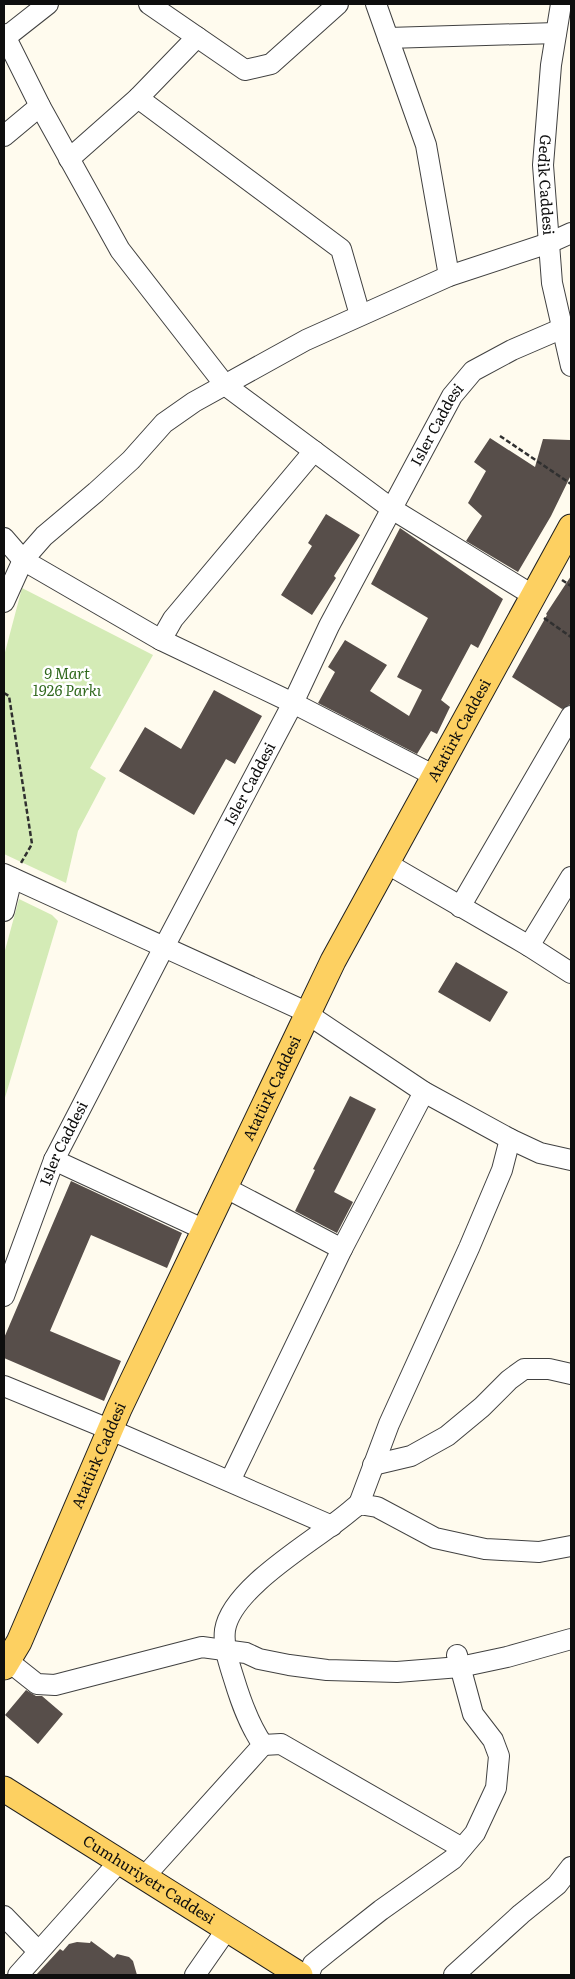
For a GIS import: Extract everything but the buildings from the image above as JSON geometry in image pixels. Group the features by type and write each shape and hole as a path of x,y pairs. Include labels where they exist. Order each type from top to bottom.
{"main road":[{"name":"Atatürk Caddesi","path":"6,1664 27,1624 111,1430 224,1187 333,961 571,527"},
{"name":"Cumhuriyetr Caddesi","path":"4,1789 144,1878 301,1974"}],"street":[{"path":"48,4 5,36 40,106 120,250 225,385 392,509 531,602"},
{"path":"149,4 245,70 271,64 338,4"},
{"path":"376,4 426,145 449,276"},
{"name":"Gedik Caddesi","path":"562,4 551,65 543,165 552,282 571,366"},
{"path":"388,38 556,33"},
{"path":"70,159 138,98 196,38"},
{"path":"138,98 341,249 360,316"},
{"path":"4,136 40,106"},
{"path":"4,602 24,560 44,536 130,460 164,423 194,402 306,340 449,276 549,243 571,233"},
{"name":"Isler Caddesi","path":"4,1296 54,1160 293,703 329,626 452,396 473,371 512,350 563,328"},
{"path":"161,640 173,619 314,451"},
{"path":"4,538 24,560 161,640 293,703 435,776"},
{"path":"460,906 571,716"},
{"path":"386,863 529,946 571,973"},
{"path":"4,911 8,876 308,1014 424,1092 510,1139 540,1153 571,1160"},
{"path":"529,946 571,877"},
{"path":"230,1481 342,1249 424,1092"},
{"path":"263,1745 252,1730 225,1651 225,1630 233,1610 254,1586 303,1545 332,1526 359,1504 389,1424 470,1248 502,1170 510,1139"},
{"path":"54,1160 205,1230"},
{"path":"224,1187 342,1249"},
{"path":"373,1465 411,1456 447,1436 482,1407 509,1380 524,1369 548,1369 571,1374"},
{"path":"4,1386 111,1430 332,1526"},
{"path":"359,1504 377,1507 435,1538 485,1549 539,1552 571,1546"},
{"path":"6,1664 37,1684 55,1685 202,1646 246,1653 259,1659 289,1665 363,1672 420,1671 458,1661 571,1625"},
{"path":"458,1661 507,1657 571,1639"},
{"path":"301,1974 381,1910 453,1858 475,1833 496,1788 499,1756 493,1740 473,1714 458,1661"},
{"path":"144,1878 263,1745 281,1744 462,1848"},
{"path":"18,1975 119,1862"},
{"path":"454,1975 521,1914 557,1886 571,1867"},
{"path":"4,1916 38,1951"},
{"path":"195,1975 227,1929"}],"path":[{"path":"500,436 571,484"},
{"path":"531,602 571,637"},
{"path":"4,693 9,696 32,844 8,876"}],"green space":[{"name":"9 Mart 1926 Parkı","path":"22,588 153,655 90,768 106,778 78,831 66,883 4,854 4,656"},
{"path":"19,899 52,915 58,921 4,1101 4,954"}]}
